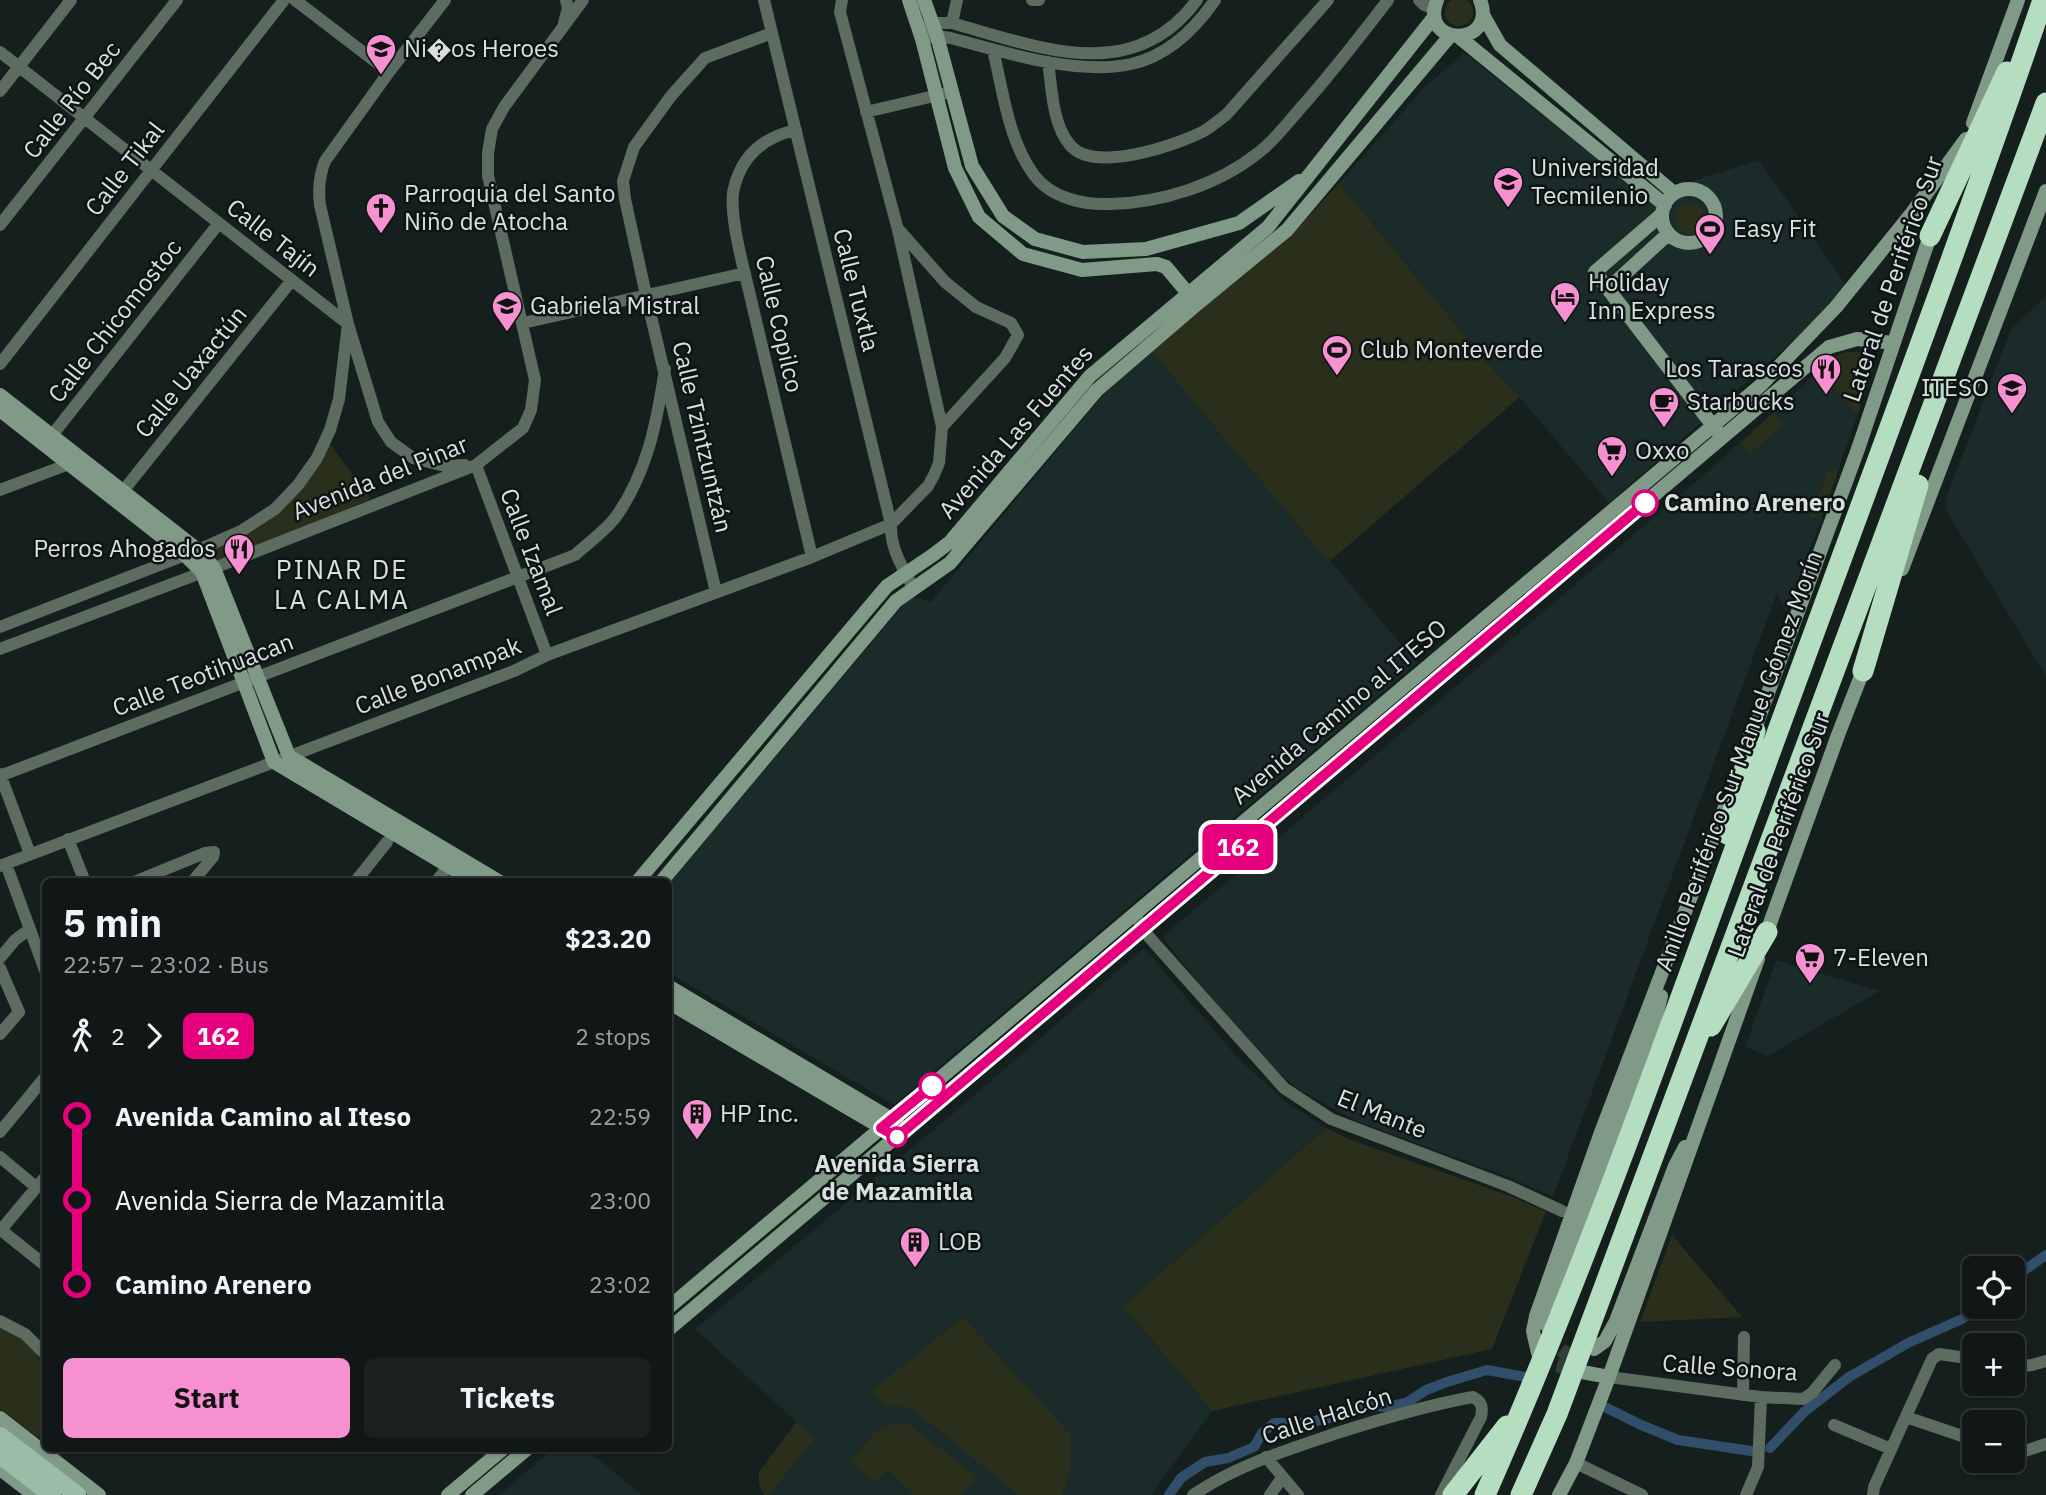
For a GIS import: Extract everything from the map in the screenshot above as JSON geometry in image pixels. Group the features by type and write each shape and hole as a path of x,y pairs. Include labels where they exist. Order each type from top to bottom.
{"highway":[{"path":"1930,236 2042,0"},
{"name":"Anillo Periférico Sur Manuel Gómez Morín","path":"1485,1495 1526,1402 1688,977 1986,167 2042,0"},
{"path":"1521,1495 1557,1414 2046,103"},
{"path":"1863,671 1965,325"},
{"path":"1688,977 1755,731"},
{"path":"1684,1073 1767,932"},
{"path":"1452,1495 1526,1402"}],"main road":[{"path":"0,1436 41,1454 77,1495"},
{"path":"0,1455 52,1495"}],"street":[{"path":"0,91 71,0"},
{"name":"Calle Río Bec","path":"0,225 177,0"},
{"name":"Calle Tikal","path":"0,364 284,0"},
{"path":"295,0 389,72"},
{"name":"Avenida del Pinar","path":"0,627 192,552 261,519 286,497 308,471 335,415 348,324 320,205 320,179 325,161 445,0"},
{"name":"Avenida del Pinar","path":"563,26 568,8 566,0"},
{"name":"Avenida del Pinar","path":"0,649 476,465 516,436 531,410 535,380 488,176 488,153 492,129 504,107 583,0"},
{"name":"Calle Tuxtla","path":"764,0 891,524 894,550 912,587"},
{"path":"842,0 840,12 898,230 942,427 939,463 934,475 928,486 891,524"},
{"path":"909,0 927,32 1048,62 1082,60 1132,64 1156,54 1182,38 1200,22 1215,0"},
{"path":"924,0 927,32 944,93 972,166 1003,216 1035,239 1083,252 1146,249 1240,223 1314,170"},
{"path":"952,23 957,0"},
{"path":"1032,0 1039,0"},
{"path":"927,32 952,23 1082,60 1128,50 1154,40 1184,17 1197,0"},
{"path":"1048,62 1058,120 1071,148 1085,155 1132,155 1182,141 1207,129 1226,115 1328,0"},
{"path":"993,50 1011,126 1033,174 1045,187 1059,195 1082,202 1131,203 1210,181 1259,153 1326,79 1388,0"},
{"path":"1419,0 1435,9 1440,28 1454,36 1667,204"},
{"name":"Lateral de Periférico Sur","path":"1678,930 1755,731 1858,449 1930,236 2018,0"},
{"path":"1481,4 1500,45 1667,204 1668,234 1608,289"},
{"name":"Avenida Las Fuentes","path":"640,878 887,586 950,542 1090,376 1287,230 1454,36 1472,32 1477,28 1481,4"},
{"name":"Avenida Las Fuentes","path":"664,878 896,601 912,587 950,564 1097,390 1268,227 1435,9"},
{"name":"Calle Tzintzuntzán","path":"716,592 646,295 623,180 634,147 671,96 705,58 772,33"},
{"name":"Calle Tajín","path":"0,52 348,324"},
{"path":"866,112 944,93"},
{"path":"944,93 955,168 979,217 1023,254 1082,270 1157,264 1166,267 1192,298"},
{"name":"Calle Copilco","path":"796,130 784,132 759,145 744,162 738,174 732,204 745,273 812,557"},
{"name":"Avenida Camino al ITESO","path":"672,1305 1761,385 1836,307 1912,213 1966,139"},
{"path":"1668,234 1683,242 1702,240 1714,226 1716,217 1715,208 1706,195 1690,189 1667,204 1595,272 1722,438"},
{"name":"Lateral de Periférico Sur","path":"1559,1495 1576,1464 1609,1377 1838,735 2046,191"},
{"name":"Calle Chicomostoc","path":"48,440 219,223"},
{"path":"898,230 945,282 976,307 1011,323 1018,335 1005,358 942,427"},
{"path":"523,323 745,273"},
{"name":"Calle Uaxactún","path":"123,491 292,281"},
{"path":"348,324 378,422 391,442 403,453 422,461 445,466 476,465"},
{"name":"Avenida Camino al ITESO","path":"672,1327 1829,347 1857,339 1893,343"},
{"name":"Calle Teotihuacan","path":"0,775 575,555 614,518 649,453 665,369"},
{"path":"0,395 48,440 69,464 192,552"},
{"path":"0,410 123,491 192,552 208,570 250,679 274,762 453,861 491,878"},
{"path":"0,490 69,464"},
{"name":"Calle Izamal","path":"476,465 547,655"},
{"name":"Calle Bonampak","path":"3,865 514,671 547,655 812,557 891,524"},
{"path":"250,679 289,756 453,861 471,878"},
{"path":"0,775 30,854"},
{"path":"68,839 83,878"},
{"path":"358,878 387,842"},
{"path":"144,878 209,851 214,852 213,857 195,878"},
{"path":"439,878 453,861"},
{"path":"3,865 42,963"},
{"name":"El Mante","path":"1134,915 1284,1088 1331,1119 1508,1186 1562,1211"},
{"path":"0,958 15,940 30,929"},
{"path":"1547,1326 1553,1297 1653,1029 1678,930"},
{"path":"1538,1353 1533,1331 1535,1316 1678,930"},
{"path":"0,968 19,1012 0,1034"},
{"path":"672,989 886,1124"},
{"path":"672,1004 903,1132"},
{"path":"0,1132 41,1092"},
{"path":"1594,1349 1605,1342 1616,1321 1675,1166 1709,1100"},
{"path":"0,1157 36,1187"},
{"path":"42,1180 1,1231 42,1263"},
{"path":"0,1321 25,1334 42,1351"},
{"path":"1743,1395 1744,1337"},
{"path":"1873,1495 1874,1487 1932,1359 1939,1354 1962,1357"},
{"path":"2025,1366 2046,1361"},
{"name":"Calle Sonora","path":"1609,1377 1743,1395 1803,1399 1812,1393 1835,1365"},
{"path":"1582,1371 1609,1377"},
{"name":"Calle Halcón","path":"1193,1495 1211,1483 1266,1457 1384,1419 1473,1397 1479,1400 1483,1408 1481,1418 1441,1495"},
{"path":"1746,1495 1758,1467 1761,1397"},
{"path":"1906,1417 1962,1436"},
{"path":"0,1418 41,1454 99,1495"},
{"path":"1834,1425 1891,1449"},
{"path":"2025,1451 2046,1444"},
{"path":"448,1495 499,1452"},
{"path":"472,1495 523,1452"},
{"path":"1266,1457 1298,1495"},
{"path":"1576,1464 1642,1495"},
{"path":"0,1469 24,1492"},
{"path":"1270,1495 1283,1478"}],"shaded area":[{"path":"1464,53 1656,204 1657,213 1696,180 1759,160 1846,285 1847,294 1609,503 1485,360 1339,183 1425,87"},
{"name":"ITESO","path":"2046,296 2046,677 1947,512 1945,501 2011,329"},
{"path":"1151,351 1417,663 894,1105 672,975 672,879 911,596 931,602 1107,390"},
{"path":"1846,352 1867,354 1874,366 1824,512 1786,612 1777,593 1553,1197 1511,1178 1354,1120 1295,1087 1250,1045 1162,937 1707,472 1834,357"},
{"path":"1144,948 1238,1058 1286,1102 1326,1128 1123,1306 1212,1411 1151,1495 769,1495 815,1439 695,1329 956,1111"},
{"path":"1776,960 1880,991 1768,1056 1745,1047"},
{"path":"549,1452 590,1452 642,1495 499,1495"}],"green space":[{"path":"1454,-1 1464,-1 1472,7 1472,17 1464,25 1454,25 1446,17 1446,7"},
{"name":"Club Monteverde","path":"1339,183 1485,360 1520,397 1329,562 1151,351 1297,229"},
{"path":"1691,203 1703,207 1707,219 1703,231 1691,235 1679,231 1675,219 1679,207"},
{"path":"1846,352 1865,354 1873,361 1873,370 1857,415 1828,382 1822,387 1813,376 1834,357"},
{"path":"1774,413 1783,424 1750,454 1740,443"},
{"path":"329,443 371,499 214,564 204,551 251,530"},
{"path":"1835,467 1839,468 1824,512 1818,517 1811,517 1827,473"},
{"path":"1326,1128 1351,1140 1546,1211 1492,1349 1212,1411 1123,1306"},
{"path":"1672,1235 1742,1317 1640,1322"},
{"path":"963,1317 1070,1434 1070,1465 1061,1495 1019,1495 911,1408 886,1406 872,1391"},
{"path":"0,1328 11,1331 33,1347 42,1364 42,1431 39,1438 0,1409"},
{"path":"797,1421 815,1439 769,1495 764,1495 759,1484 759,1472"},
{"path":"894,1422 908,1424 977,1476 962,1495 911,1495 888,1470 875,1482 850,1462 876,1431"}],"waterway":[{"path":"2025,1270 2046,1255"},
{"path":"1770,1448 1804,1412 1849,1377 1908,1343 1962,1319"},
{"path":"1169,1495 1181,1478 1205,1462 1228,1458 1254,1447 1262,1433 1274,1423 1306,1423 1330,1418 1359,1405 1387,1407 1408,1402 1426,1390 1487,1370 1526,1377"},
{"path":"1607,1408 1678,1440 1751,1451"}],"tunnel":[{"path":"1548,1334 1550,1341 1568,1355 1587,1354"},
{"path":"1539,1354 1556,1365 1581,1371"}],"bus line":[{"name":"162","path":"932,1086 881,1128 897,1137 1645,503"}],"place":[{"name":"Ni�os Heroes","path":"381,76"},
{"name":"Universidad Tecmilenio","path":"1508,209"},
{"name":"Parroquia del Santo Niño de Atocha","path":"381,235"},
{"name":"Easy Fit","path":"1710,256"},
{"name":"Holiday Inn Express","path":"1565,324"},
{"name":"Gabriela Mistral","path":"507,333"},
{"name":"Club Monteverde","path":"1337,377"},
{"name":"Los Tarascos","path":"1826,396"},
{"name":"ITESO","path":"2012,415"},
{"name":"Starbucks","path":"1664,429"},
{"name":"Oxxo","path":"1612,478"},
{"name":"Camino Arenero","path":"1645,503"},
{"name":"Perros Ahogados","path":"239,576"},
{"name":"7-Eleven","path":"1810,985"},
{"name":"Avenida Sierra de Mazamitla","path":"897,1137"},
{"name":"HP Inc.","path":"697,1141"},
{"name":"LOB","path":"915,1269"}],"district":[{"name":"PINAR DE LA CALMA","path":"342,585"}]}
